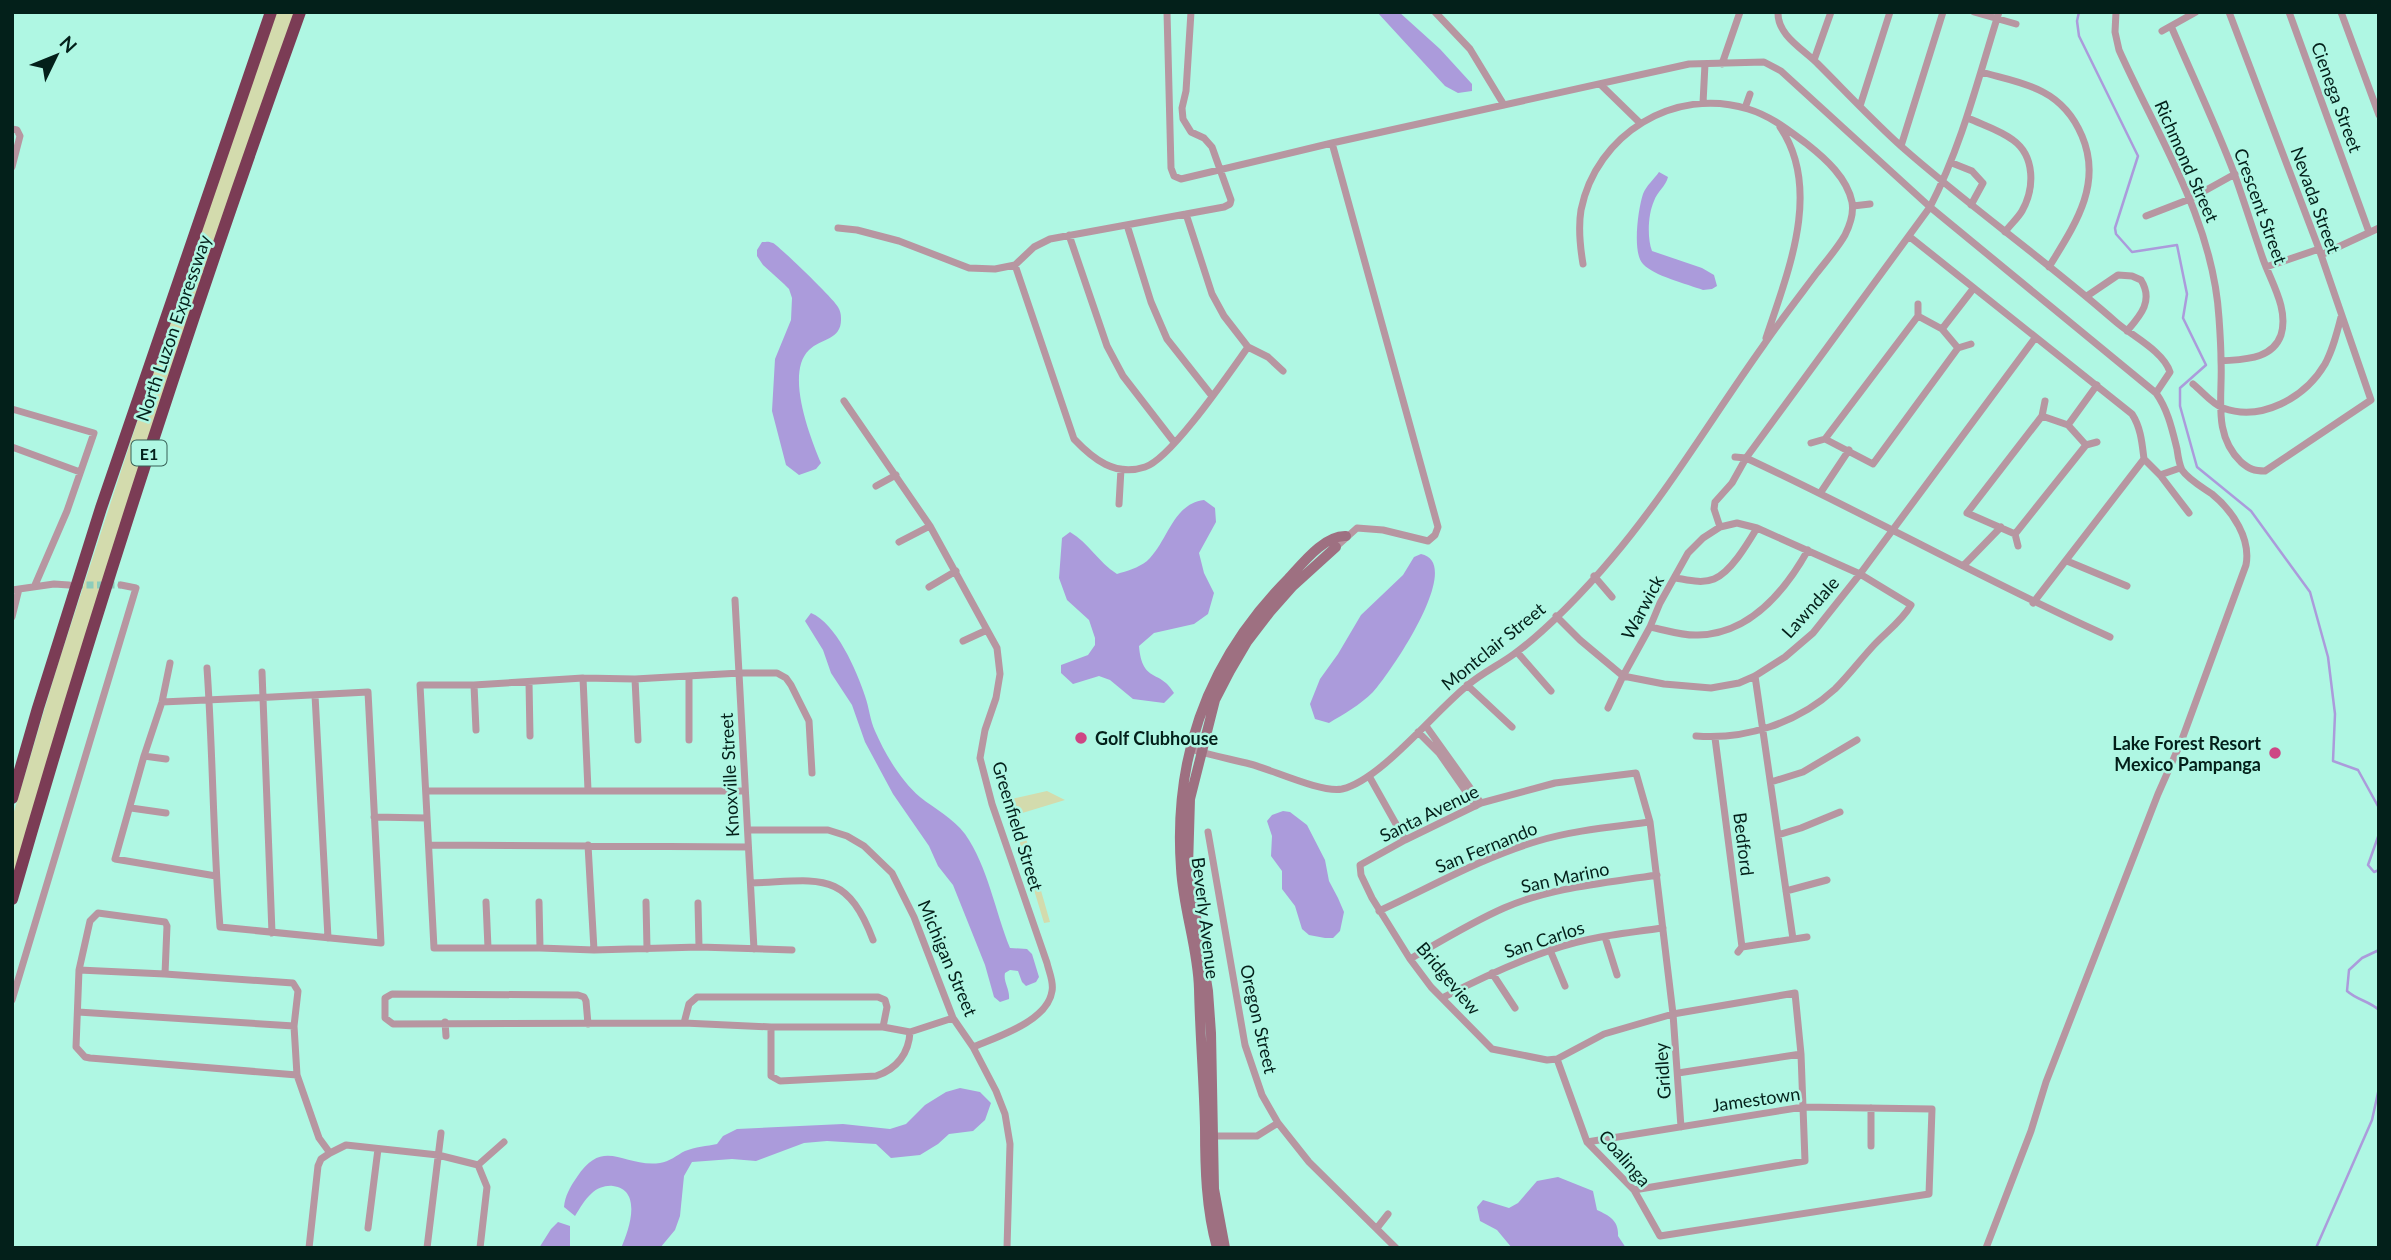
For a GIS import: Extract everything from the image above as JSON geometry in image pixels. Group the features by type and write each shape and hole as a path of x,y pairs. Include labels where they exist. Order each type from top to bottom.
{"highway":[{"name":"North Luzon Expressway","path":"12,798 41,696 101,508 271,12"},
{"name":"North Luzon Expressway","path":"12,899 64,719 128,517 300,12"}],"street":[{"path":"1167,12 1171,168 1174,176 1181,179 1689,64 1764,62 1780,71 1930,207 2156,393 2168,413 2180,468 2189,478 2216,497 2240,527 2248,554 2246,565 2228,620 2046,1083 2031,1131 1986,1248"},
{"path":"838,228 899,241 969,268 995,269 1015,265 1034,247 1050,239 1230,204 1229,192 1212,147 1204,138 1191,132 1183,119 1191,12"},
{"path":"1435,12 1470,50 1504,106"},
{"path":"1722,64 1740,12"},
{"path":"1778,12 1778,20 1787,36 1901,146 2153,352 2168,368 2169,377 2156,393"},
{"path":"1814,60 1831,12"},
{"path":"1860,106 1890,12"},
{"path":"1901,146 1943,12"},
{"path":"1974,12 1998,16 2016,24"},
{"name":"Richmond Street","path":"2116,12 2115,32 2119,50 2203,231 2215,286 2221,361 2221,424 2230,449 2249,469 2265,471"},
{"path":"2162,31 2196,12"},
{"name":"Nevada Street","path":"2229,12 2320,252 2371,400 2265,471"},
{"name":"Cienega Street","path":"2290,12 2370,232"},
{"path":"2341,12 2379,115"},
{"path":"1696,736 1715,738 1763,729 1785,722 1803,712 1834,689 1911,606 1860,574 1757,528 1737,523 1718,528 1714,502 1732,483 1746,457 1930,207 1952,163 1998,16"},
{"name":"Crescent Street","path":"2171,26 2235,174 2266,267 2279,297 2282,324 2276,344 2258,357 2221,361"},
{"path":"1703,103 1705,64"},
{"path":"1981,72 2032,87 2052,98 2070,114 2085,142 2090,160 2088,189 2079,217 2049,267"},
{"path":"1600,84 1640,123"},
{"path":"1745,108 1750,94"},
{"path":"1583,264 1579,237 1581,210 1592,176 1612,146 1640,123 1670,109 1703,103 1724,104 1745,108 1776,121 1813,149 1840,176 1849,191 1853,206 1870,204"},
{"path":"1968,118 2015,141 2028,160 2032,183 2028,196 2022,211 2005,233"},
{"name":"Montclair Street","path":"1763,346 1791,259 1800,221 1793,152 1776,121"},
{"path":"12,129 20,136 12,167"},
{"path":"1332,143 1438,527 1435,536 1428,541 1383,530 1359,528 1346,536"},
{"path":"1952,163 1972,170 1983,183 1971,205"},
{"path":"2146,216 2190,199 2235,174"},
{"name":"Montclair Street","path":"1195,751 1252,764 1324,789 1340,789 1369,776 1426,726 1467,685 1517,652 1611,559 1675,474 1844,235 1853,206"},
{"path":"1186,214 1212,294 1224,316 1248,347 1268,357 1283,372"},
{"path":"1128,225 1151,302 1167,339 1212,396"},
{"path":"2266,267 2320,252 2379,228"},
{"path":"1069,235 1107,346 1123,376 1174,442"},
{"path":"1909,237 2132,414 2142,439 2144,459 2189,513"},
{"path":"1015,265 1074,439 1098,462 1110,467 1144,468 1161,458 1248,347"},
{"path":"2087,296 2118,275 2133,276 2141,280 2146,293 2145,307 2127,331"},
{"path":"1942,328 1973,289"},
{"path":"1811,443 1825,439 1918,316 1918,304"},
{"path":"1918,316 1942,328 1958,348"},
{"path":"2193,384 2220,407 2237,411 2264,411 2279,406 2315,377 2334,343 2341,317"},
{"name":"Lawndale","path":"1623,676 1664,684 1710,688 1739,683 1785,657 1813,633 1860,574 2035,338"},
{"path":"1873,464 1958,348 1971,344"},
{"path":"2068,425 2097,385"},
{"name":"Greenfield Street","path":"844,401 930,526 997,648 1000,674 996,698 985,730 981,758 992,804 1047,963 1053,988 1050,998 1029,1022 973,1047"},
{"path":"1958,516 1968,513 2042,416 2045,401"},
{"path":"12,409 94,433 67,511 35,585"},
{"path":"2042,416 2068,425 2086,445"},
{"path":"1825,439 1873,464 1875,473"},
{"path":"2015,534 2086,445 2097,442"},
{"path":"12,447 80,472"},
{"path":"1821,492 1849,450"},
{"path":"1735,457 1746,457 1821,492 2034,603 2110,637"},
{"path":"2034,603 2144,459"},
{"path":"2160,475 2180,468"},
{"path":"1119,504 1121,469"},
{"path":"876,486 896,475"},
{"path":"1968,513 2015,534 2018,546"},
{"path":"899,542 930,526"},
{"path":"1964,565 2001,527"},
{"name":"Warwick","path":"1608,708 1688,553 1718,528"},
{"path":"1676,578 1695,581 1714,579 1735,559 1757,528"},
{"name":"Beverly Avenue","path":"1224,1248 1209,1136 1199,975 1181,869 1182,793 1215,700 1247,642 1293,586 1346,536"},
{"name":"Beverly Avenue","path":"1195,751 1208,694 1241,634 1260,607 1322,546 1333,538 1346,536"},
{"path":"1650,627 1696,636 1714,634 1745,622 1778,593 1797,570 1808,550"},
{"path":"2067,561 2127,586"},
{"path":"929,587 956,571"},
{"path":"1594,576 1612,597"},
{"path":"12,617 16,589 54,583 69,585"},
{"path":"12,1000 136,588 121,585"},
{"name":"Knoxville Street","path":"735,600 754,949"},
{"path":"1556,616 1623,676"},
{"path":"963,641 987,630"},
{"path":"1517,652 1552,691"},
{"path":"170,663 162,702 116,859 216,876"},
{"path":"162,702 209,700 263,696 368,692 381,943 220,927 216,876 209,700 208,668"},
{"path":"262,673 272,933"},
{"path":"792,950 699,947 594,950 434,948 420,685 777,673 791,685 809,721 811,773"},
{"path":"689,676 690,740"},
{"path":"1755,676 1793,939 1807,937"},
{"path":"583,678 588,790"},
{"path":"635,679 638,740"},
{"path":"528,682 530,736"},
{"path":"474,685 476,730"},
{"path":"1467,685 1512,727"},
{"path":"315,695 328,938"},
{"path":"1426,726 1478,805"},
{"path":"1418,732 1439,753 1478,805"},
{"name":"Bedford","path":"1715,738 1740,950 1793,939"},
{"path":"1771,782 1803,772 1857,740"},
{"path":"144,756 166,759"},
{"name":"Santa Avenue","path":"1360,865 1478,805 1555,783 1636,774"},
{"name":"Gridley","path":"1636,774 1650,822 1657,875 1673,1014 1682,1126"},
{"path":"1369,776 1405,840"},
{"path":"426,791 745,791"},
{"path":"131,808 166,813"},
{"path":"1778,835 1840,811"},
{"path":"374,817 427,818"},
{"name":"San Fernando","path":"1380,911 1537,841 1559,835 1650,822"},
{"name":"Michigan Street","path":"748,830 828,830 847,836 879,859 902,889 933,960 953,1018 973,1047 996,1091 1008,1128 1010,1144 1007,1248"},
{"name":"Oregon Street","path":"1208,832 1245,1045 1255,1078 1278,1123 1309,1162 1396,1248"},
{"path":"429,845 748,847"},
{"path":"588,845 594,950"},
{"name":"Bridgeview","path":"1360,865 1361,875 1410,960 1441,998 1492,1049 1547,1060 1557,1059"},
{"name":"San Marino","path":"1410,960 1505,907 1574,887 1657,875"},
{"path":"1786,891 1827,880"},
{"path":"751,883 810,881 837,887 849,895 859,907 873,940"},
{"path":"486,902 488,948"},
{"path":"539,902 540,948"},
{"path":"646,902 647,949"},
{"path":"698,904 699,947"},
{"path":"165,974 165,922 98,913 90,921 79,970 76,1047 85,1057 297,1074"},
{"name":"San Carlos","path":"1441,998 1550,950 1580,941 1663,928"},
{"path":"1605,937 1617,975"},
{"path":"1550,950 1565,986"},
{"path":"79,970 293,983 298,991 294,1026 297,1074 319,1138 330,1153"},
{"path":"1492,974 1515,1008"},
{"path":"1557,1059 1604,1034 1673,1014 1795,993 1801,1054 1805,1161 1634,1190"},
{"path":"588,1024 586,1001 578,995 392,994 384,998 384,1018 393,1024 445,1023 588,1024 684,1023 771,1027 883,1027 910,1032 953,1018"},
{"path":"684,1023 689,1004 697,997 878,997 885,1000 887,1006 883,1027"},
{"path":"78,1012 294,1026"},
{"path":"445,1023 446,1036"},
{"path":"771,1027 771,1076 780,1081 883,1074 908,1051 910,1032"},
{"path":"1678,1073 1801,1054"},
{"name":"Coalinga","path":"1557,1059 1587,1142 1634,1190 1660,1236"},
{"name":"Jamestown","path":"1587,1142 1803,1107 1931,1109 1929,1194 1660,1236"},
{"path":"1871,1108 1871,1146"},
{"path":"1209,1136 1257,1136 1278,1123"},
{"path":"427,1248 441,1133"},
{"name":"Beverly Avenue","path":"1209,1136 1211,1223 1217,1248"},
{"path":"478,1164 504,1142"},
{"path":"309,1248 318,1166 321,1159 346,1145 438,1155 478,1164"},
{"path":"369,1228 378,1149"},
{"path":"478,1164 487,1187 480,1248"},
{"path":"1377,1228 1388,1214"}],"green space":[{"path":"277,12 294,12 12,879 12,818 58,664 214,187"},
{"path":"1047,791 1065,800 1019,814 1050,922 1044,923 1007,800"}],"shaded area":[{"path":"1377,12 1399,12 1440,49 1472,84 1472,91 1458,93 1445,86"},
{"path":"1659,172 1668,177 1650,212 1652,251 1702,268 1714,275 1717,286 1712,289 1703,290 1663,276 1648,268 1640,258 1637,230 1641,201 1646,188"},
{"path":"762,242 773,243 786,254 835,302 841,315 835,335 814,346 802,360 799,389 806,422 821,463 816,469 799,475 786,465 772,411 775,359 791,320 792,298 789,289 757,256"},
{"path":"1204,500 1215,508 1216,522 1199,553 1204,573 1214,593 1208,614 1194,624 1154,633 1139,646 1144,666 1174,693 1164,703 1133,699 1110,680 1099,676 1073,684 1061,673 1061,665 1088,655 1095,645 1095,638 1089,620 1067,600 1059,578 1062,538 1070,532 1117,574 1147,561 1177,516 1193,503"},
{"path":"1421,554 1433,562 1435,577 1420,620 1394,665 1373,692 1357,705 1329,723 1315,719 1310,704 1320,679 1361,615 1403,575 1414,557"},
{"path":"811,613 829,627 851,661 875,731 894,767 913,791 960,828 973,847 1010,948 1027,949 1032,954 1039,977 1036,982 1026,986 1018,971 1010,970 1005,973 1009,999 1000,1002 994,997 985,965 953,885 893,794 865,742 852,705 831,673 823,650 805,621"},
{"path":"1283,811 1290,812 1307,825 1325,860 1329,881 1344,912 1340,931 1333,938 1309,935 1302,929 1295,906 1282,889 1282,871 1271,856 1272,836 1267,821 1272,815"},
{"path":"960,1088 980,1092 991,1103 985,1120 973,1131 949,1134 920,1155 891,1158 876,1144 827,1141 804,1143 756,1161 732,1159 692,1162 684,1176 680,1216 675,1230 660,1248 621,1248 631,1212 628,1195 622,1189 605,1186 596,1190 575,1216 564,1207 574,1181 596,1158 615,1156 636,1162 663,1162 685,1151 717,1144 723,1136 737,1129 843,1124 890,1129 906,1124 925,1105 946,1092"},
{"path":"1558,1177 1593,1191 1597,1210 1615,1223 1618,1236 1626,1248 1512,1248 1497,1230 1480,1221 1477,1207 1483,1200 1509,1208 1518,1203 1537,1181"},
{"path":"558,1222 570,1226 570,1248 539,1248 551,1229"}],"waterway":[{"path":"2079,12 2079,36 2138,156 2115,228 2116,234 2132,252 2177,245 2187,294 2183,318 2206,365 2180,388 2180,406 2197,467 2251,511 2310,592 2328,657 2335,714 2333,761 2358,770 2379,808"},
{"path":"2379,834 2368,865 2374,872 2379,870"},
{"path":"2379,950 2362,958 2349,970 2347,991 2379,1010"},
{"path":"2316,1248 2372,1120 2379,1088"}],"tunnel":[{"path":"76,585 121,585"}],"place":[{"name":"Golf Clubhouse","path":"1081,738"},
{"name":"Lake Forest Resort Mexico Pampanga","path":"2275,753"}]}
